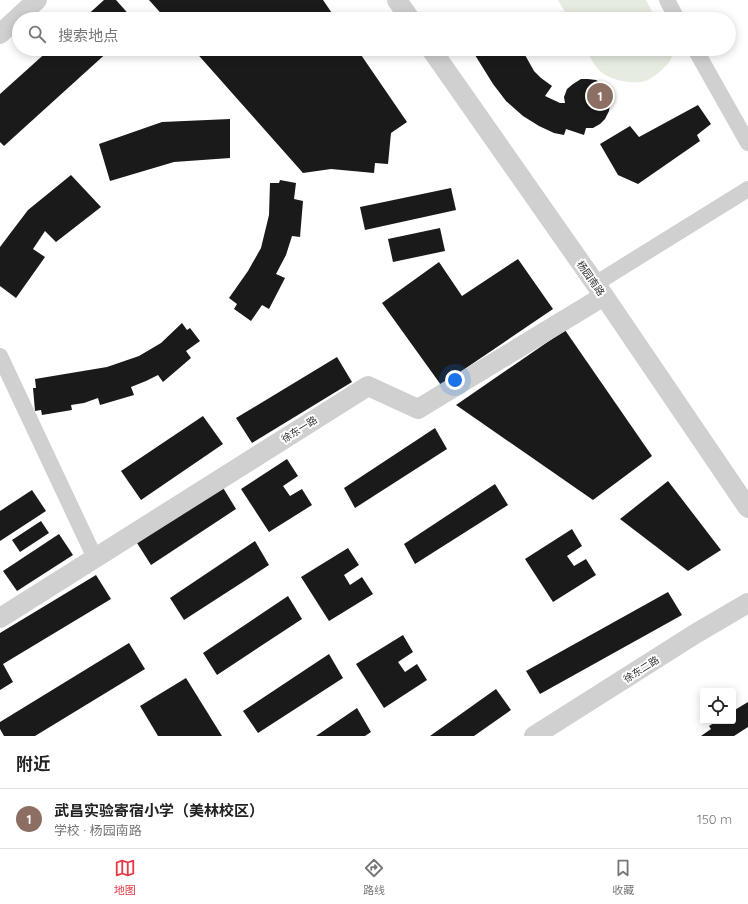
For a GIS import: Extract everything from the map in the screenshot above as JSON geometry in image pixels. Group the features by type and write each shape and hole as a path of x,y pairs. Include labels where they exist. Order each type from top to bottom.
{"street":[{"path":"24,12 37,0"},
{"path":"397,0 405,12"},
{"path":"667,0 674,12"},
{"path":"0,34 12,23"},
{"name":"杨园南路","path":"436,56 599,290 748,508"},
{"path":"699,56 748,143"},
{"path":"599,290 748,189"},
{"name":"徐东一路","path":"0,618 368,386 418,409 599,290"},
{"path":"0,356 96,558"},
{"name":"徐东二路","path":"534,736 695,634 748,603"}],"shaded area":[{"path":"558,0 646,0 652,12 565,12"},
{"path":"590,56 672,56 669,62 658,74 642,82 629,82 614,79 601,72"}],"building":[{"path":"104,0 116,0 127,12 91,12"},
{"path":"149,0 323,0 331,12 160,12"},
{"path":"42,56 103,56 4,146 0,142 0,94"},
{"path":"199,56 362,56 407,122 391,133 388,164 375,163 374,173 331,169 303,173"},
{"path":"476,56 526,56 534,71 552,86 545,96 560,103 565,103 564,97 567,89 573,84 581,79 596,80 607,89 610,96 609,111 605,119 600,124 593,128 586,128 584,135 566,129 564,135 554,133 523,116 506,101 493,84"},
{"path":"698,105 711,124 697,135 700,141 638,184 618,175 600,144 630,126 639,137"},
{"path":"230,119 230,158 174,162 110,181 99,144 162,122"},
{"path":"71,175 101,207 56,242 45,231 33,249 45,257 16,298 0,286 0,247 28,210"},
{"path":"280,180 296,183 294,199 303,201 300,237 292,236 286,255 276,274 285,278 269,309 262,305 251,321 234,309 237,304 229,298 248,271 261,248 269,215 270,183 279,183"},
{"path":"451,188 456,210 365,230 360,207"},
{"path":"440,228 445,251 393,262 388,239"},
{"path":"518,259 553,309 441,385 382,303 439,262 462,296"},
{"path":"182,323 187,330 190,328 200,341 186,351 191,358 163,382 158,375 131,387 134,395 100,405 98,398 84,403 71,405 72,410 42,415 41,410 35,411 33,388 36,388 35,379 107,367 139,356 161,343"},
{"path":"565,330 652,456 593,500 456,405"},
{"path":"337,357 352,382 252,443 236,418"},
{"path":"203,416 223,444 141,500 121,471"},
{"path":"435,428 447,449 355,508 344,488"},
{"path":"287,459 298,476 283,486 290,496 302,489 312,505 269,532 241,489"},
{"path":"668,481 721,550 688,571 620,519"},
{"path":"495,484 508,505 415,564 404,544"},
{"path":"222,486 236,509 151,565 137,543"},
{"path":"32,490 46,511 0,541 0,511"},
{"path":"41,521 49,533 20,552 12,540"},
{"path":"572,529 582,546 567,556 574,566 586,559 596,575 553,602 525,559"},
{"path":"59,534 73,555 17,591 3,571"},
{"path":"255,541 269,565 184,620 170,598"},
{"path":"348,548 359,565 344,575 350,585 362,577 373,594 329,621 301,577"},
{"path":"96,575 111,599 3,664 13,682 0,690 0,633"},
{"path":"668,592 682,615 540,694 526,671"},
{"path":"288,596 302,619 217,675 203,653"},
{"path":"403,635 413,652 398,662 405,672 417,664 427,680 384,708 356,664"},
{"path":"129,643 145,669 35,736 4,736 0,729 0,722"},
{"path":"329,654 343,678 258,733 243,711"},
{"path":"186,678 222,736 158,736 140,706"},
{"path":"496,689 511,710 474,736 430,736"},
{"path":"748,702 748,727 734,736 701,736 711,729 709,726 712,724 736,724 736,709"},
{"path":"357,708 371,732 365,736 316,736"}],"place":[{"name":"武昌实验寄宿小学（美林校区）","path":"600,96"}]}
